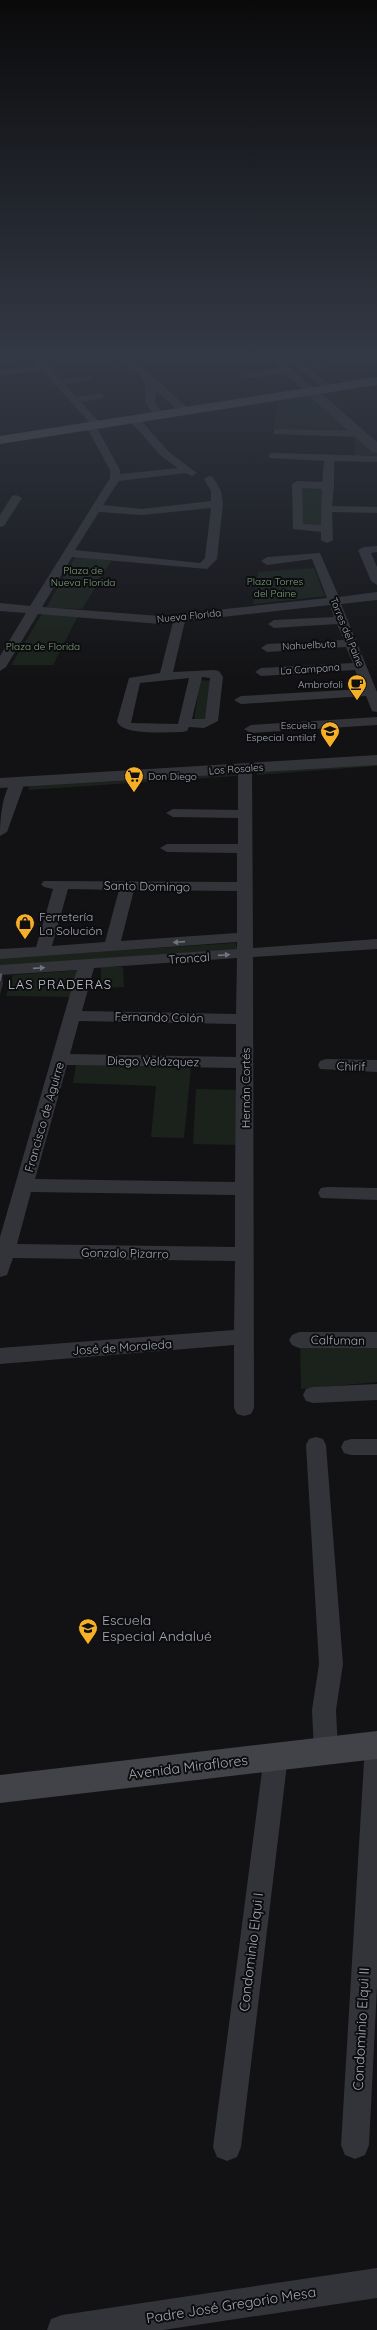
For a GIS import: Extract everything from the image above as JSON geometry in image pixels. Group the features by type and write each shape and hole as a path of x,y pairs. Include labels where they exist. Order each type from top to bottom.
{"main road":[{"name":"Avenida Miraflores","path":"0,1789 377,1745"}],"street":[{"path":"0,667 95,508 115,478 115,470 112,465"},
{"path":"115,478 189,472 179,465"},
{"path":"329,465 329,486 326,509 327,535 297,527 297,484 329,486"},
{"path":"68,553 203,567 211,559 217,504 216,491 209,479"},
{"path":"2,519 16,498"},
{"path":"95,508 142,512 217,504"},
{"path":"326,509 377,510"},
{"path":"377,549 364,550 377,581"},
{"name":"Torres del Paine","path":"267,561 316,555 377,708"},
{"name":"Nueva Florida","path":"0,607 139,620 180,618 377,596"},
{"path":"165,677 180,618"},
{"path":"274,624 342,620"},
{"name":"Nahuelbuta","path":"267,648 351,642"},
{"name":"La Campana","path":"261,672 360,666"},
{"path":"185,723 204,724 211,721 217,677 210,673 196,673 138,679 134,681 125,725 176,729 182,728 185,723 196,673"},
{"path":"241,700 370,692"},
{"path":"251,729 377,721"},
{"name":"Los Rosales","path":"0,783 377,760"},
{"name":"Hernán Cortés","path":"244,1408 246,1019 245,768"},
{"path":"0,832 18,782"},
{"path":"173,813 246,814"},
{"path":"167,848 246,849"},
{"name":"Santo Domingo","path":"43,951 56,884 246,887"},
{"path":"112,947 128,885"},
{"name":"Troncal","path":"0,954 112,947 377,944"},
{"name":"Troncal","path":"0,970 87,964 246,946"},
{"name":"Francisco de Aguirre","path":"0,1270 87,964"},
{"name":"Fernando Colón","path":"73,1016 246,1019"},
{"name":"Diego Velázquez","path":"61,1059 245,1063"},
{"name":"Chirif","path":"326,1065 377,1066"},
{"path":"25,1185 245,1189"},
{"path":"327,1193 377,1194"},
{"name":"Gonzalo Pizarro","path":"6,1251 244,1254"},
{"name":"José de Moraleda","path":"0,1356 244,1337"},
{"name":"Calfuman","path":"300,1340 377,1340"},
{"path":"313,1395 377,1392"},
{"path":"316,1445 331,1664 331,1676 324,1710 326,1751"},
{"path":"351,1447 377,1447"},
{"name":"Condominio Elqui II","path":"355,2145 377,1745"},
{"name":"Condominio Elqui I","path":"227,2147 276,1756"},
{"name":"Padre José Gregorio Mesa","path":"62,2330 377,2283"}],"green space":[{"path":"301,486 325,487 322,527 301,526"},
{"name":"Plaza de Nueva Florida","path":"76,556 111,561 82,609 46,608"},
{"name":"Plaza Torres del Paine","path":"314,568 325,596 253,604 258,572"},
{"name":"Plaza de Florida","path":"42,614 78,616 53,665 11,665"},
{"path":"200,680 213,681 207,722 194,721"},
{"path":"377,762 377,766 257,775 257,770"},
{"path":"237,771 237,776 28,790 30,784"},
{"path":"236,943 237,949 0,966 0,958"},
{"path":"101,967 123,967 124,987 101,988"},
{"path":"82,970 71,997 6,996 13,975"},
{"path":"76,1065 191,1068 184,1138 151,1137 156,1086 73,1083"},
{"path":"196,1089 240,1090 238,1145 193,1144"},
{"path":"300,1342 377,1343 377,1382 301,1389"}],"place":[{"name":"Ambrofoli","path":"357,701"},
{"name":"Escuela Especial antilaf","path":"330,748"},
{"name":"Don Diego","path":"134,793"},
{"name":"Ferretería La Solución","path":"25,940"},
{"name":"Escuela Especial Andalué","path":"88,1645"}],"district":[{"name":"LAS PRADERAS","path":"60,984"}]}
